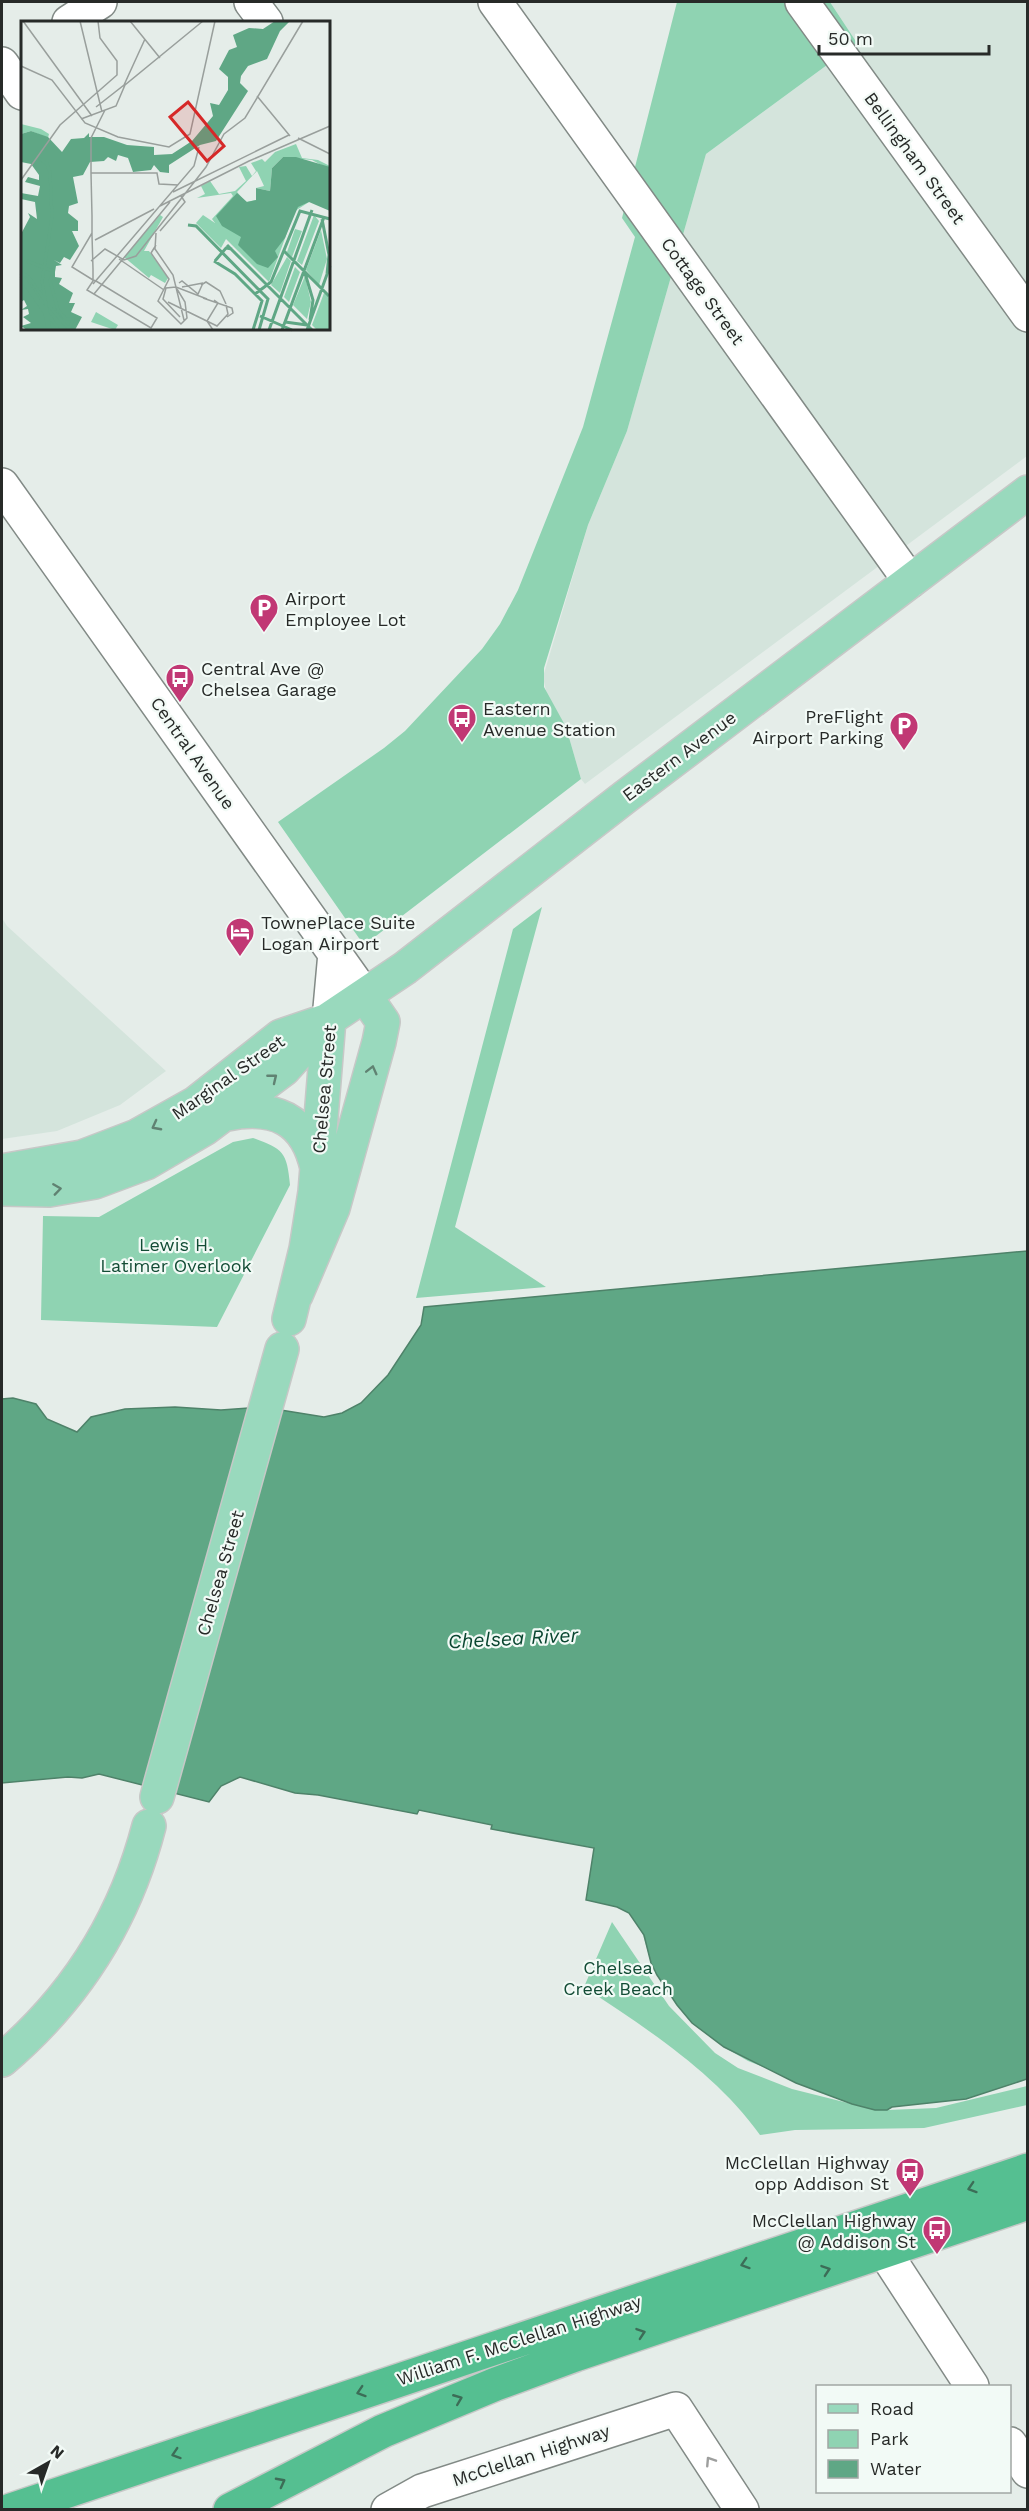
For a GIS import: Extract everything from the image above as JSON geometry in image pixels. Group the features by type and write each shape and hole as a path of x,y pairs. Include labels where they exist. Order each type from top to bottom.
{"highway":[{"name":"William F. McClellan Highway","path":"10,2510 1028,2170"},
{"name":"William F. McClellan Highway","path":"230,2510 347,2448 477,2391 575,2355 1028,2203"}],"main road":[{"name":"Eastern Avenue","path":"329,1020 374,1009 405,968 625,797 1028,492"},
{"name":"Chelsea Street","path":"2,2060 42,2022 81,1977 123,1904 150,1825 289,1321 308,1239 329,1178 370,1079 374,1009"},
{"name":"Chelsea Street","path":"329,1020 329,1178"},
{"name":"Marginal Street","path":"2,1189 49,1190 112,1177 164,1154 227,1114 284,1069 329,1020"},
{"name":"Marginal Street","path":"2,1171 82,1157 137,1136 196,1103 281,1036 329,1020"},
{"path":"227,1114 253,1109 284,1118 303,1136 329,1178"}],"street":[{"path":"71,21 100,2"},
{"path":"251,2 265,21"},
{"name":"Cottage Street","path":"495,2 910,581"},
{"name":"Bellingham Street","path":"802,2 1028,315"},
{"path":"7,63 21,91"},
{"name":"Central Avenue","path":"2,485 374,1009"},
{"name":"Chelsea Street","path":"329,1020 335,953"},
{"path":"884,2251 971,2385"},
{"name":"McClellan Highway","path":"388,2510 428,2500 676,2409 742,2510"},
{"path":"1011,2446 1028,2471"}],"shaded area":[{"path":"830,2 1027,2 1027,456 585,784 581,779 566,727 547,695 543,677 588,525 627,431 706,154 857,43"},
{"path":"2,918 7,926 166,1071 120,1105 57,1131 2,1139"}],"green space":[{"path":"677,2 830,2 857,43 706,154 627,431 588,525 544,668 544,687 566,727 581,779 372,939 361,941 278,822 405,731 482,649 500,624 518,590 583,427 635,237 622,218"},
{"path":"542,907 455,1227 546,1287 416,1298 513,929"},
{"name":"Lewis H. Latimer Overlook","path":"253,1138 271,1145 282,1153 287,1165 290,1185 217,1327 41,1320 43,1216 99,1217 233,1142"},
{"name":"Chelsea Creek Beach","path":"623,1910 1027,2079 966,2099 892,2107 888,2110 936,2108 1027,2086 1027,2105 924,2128 795,2130 760,2135 723,2092 702,2072 656,2036 584,1987 612,1922 669,2006 715,2053 738,2068 792,2089 860,2106 796,2083 784,2075 748,2061 724,2047 692,2023 657,1975 651,1963 641,1928 629,1913"}],"water":[{"name":"Chelsea River","path":"1027,1251 1027,2079 966,2099 875,2110 796,2083 724,2047 692,2023 677,2005 657,1975 651,1963 644,1935 629,1913 617,1907 586,1900 594,1848 491,1829 492,1825 419,1810 417,1814 318,1795 295,1793 240,1777 221,1786 209,1802 99,1774 82,1778 68,1777 2,1783 2,1399 13,1398 36,1404 47,1419 77,1432 91,1417 125,1409 175,1407 221,1410 262,1407 324,1417 342,1413 361,1403 388,1375 421,1325 424,1307"}],"place":[{"name":"Airport Employee Lot","path":"264,634"},
{"name":"Central Ave @ Chelsea Garage","path":"180,704"},
{"name":"Eastern Avenue Station","path":"462,744"},
{"name":"PreFlight Airport Parking","path":"904,752"},
{"name":"TownePlace Suite Logan Airport","path":"240,958"},
{"name":"McClellan Highway opp Addison St","path":"910,2198"},
{"name":"McClellan Highway @ Addison St","path":"937,2256"}]}
